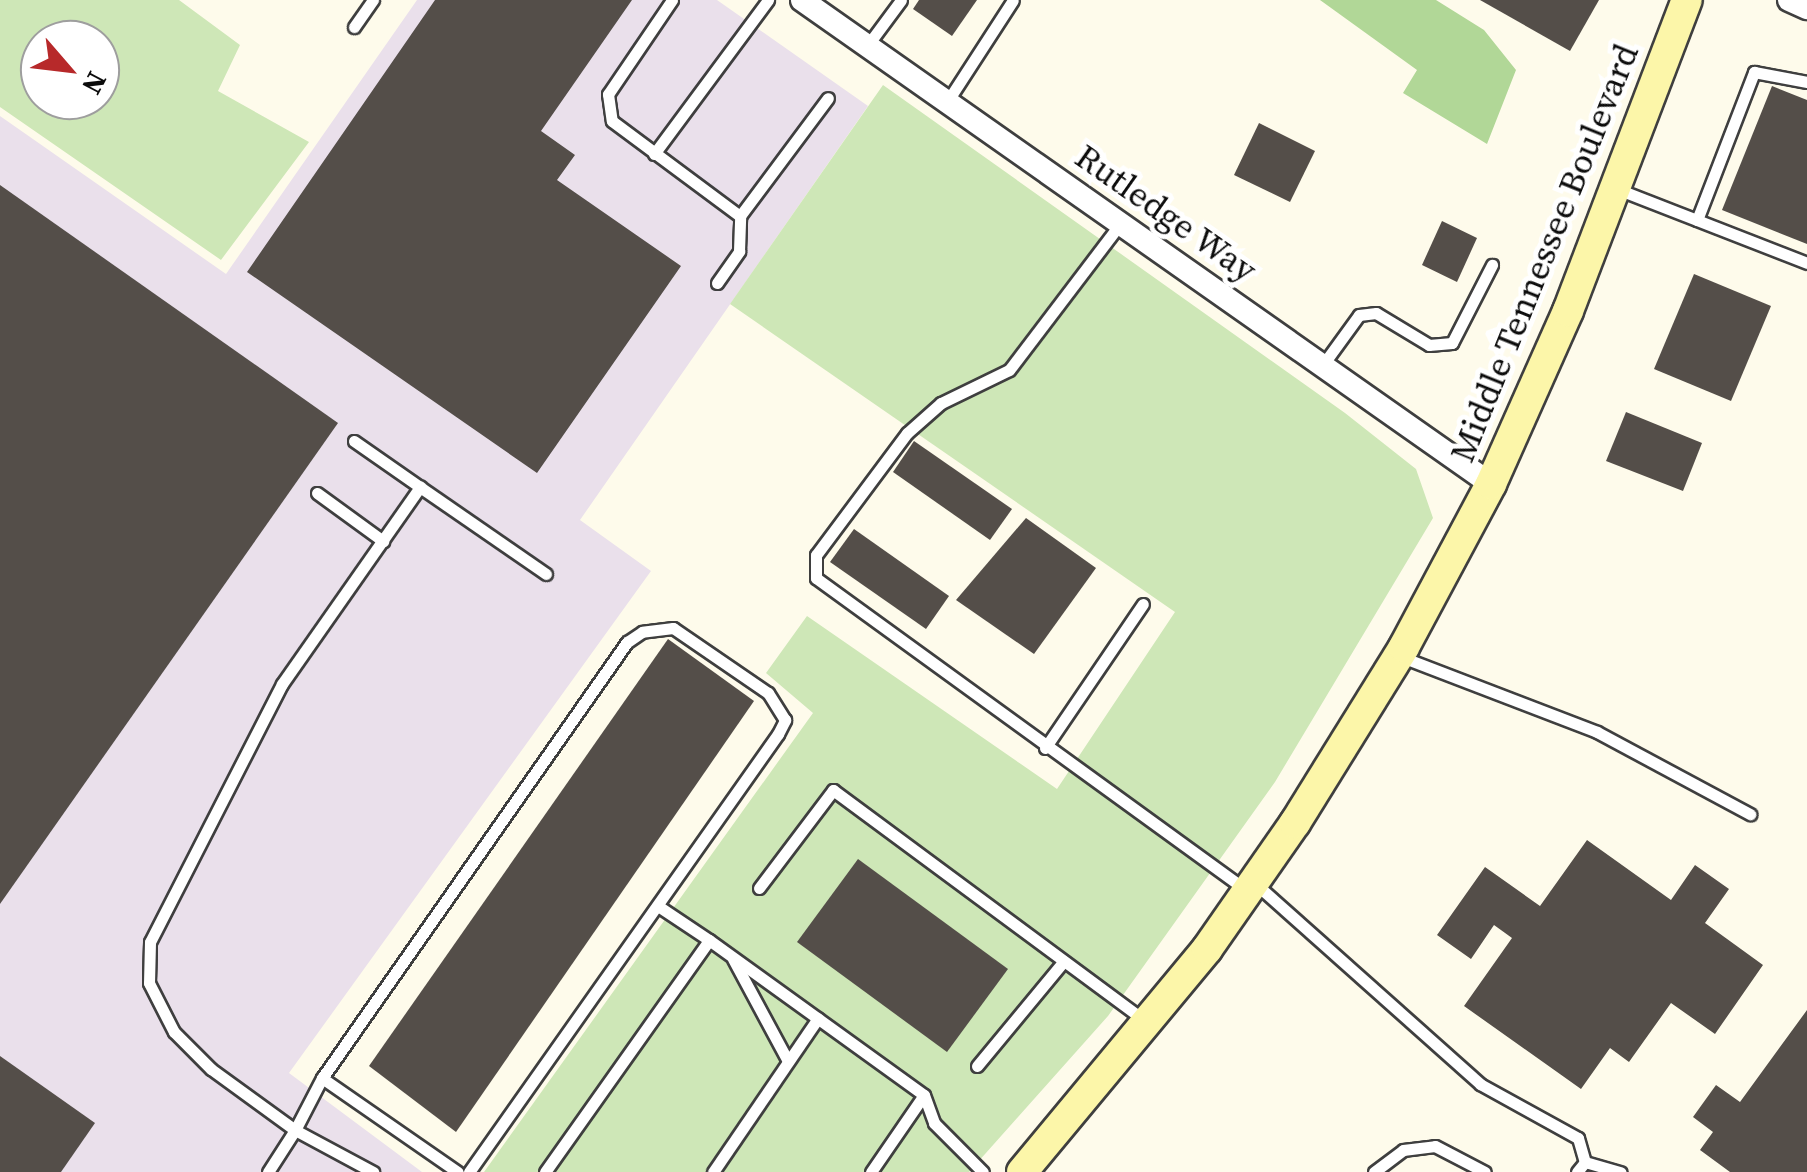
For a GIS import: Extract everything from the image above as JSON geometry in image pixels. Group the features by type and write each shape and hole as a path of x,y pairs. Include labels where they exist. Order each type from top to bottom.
{"main road":[{"name":"Middle Tennessee Boulevard","path":"1022,1172 1147,1023 1250,886 1398,656 1490,484 1615,188 1687,0"}],"street":[{"name":"Rutledge Way","path":"802,0 1490,484"},
{"path":"1789,0 1807,8"}],"lane":[{"path":"354,27 373,0"},
{"path":"672,0 608,94 612,121 740,216"},
{"path":"654,154 768,0"},
{"path":"867,46 901,0"},
{"path":"947,102 1013,0"},
{"path":"1697,220 1754,72 1807,82"},
{"path":"717,283 738,251 740,216 828,98"},
{"path":"1615,188 1807,263"},
{"path":"1120,224 1009,370 941,403 907,432 816,555 816,578 1045,748 1250,886 1480,1084 1578,1138 1581,1167 1621,1172"},
{"path":"1322,366 1359,315 1376,313 1429,345 1452,343 1492,265"},
{"path":"354,441 546,574"},
{"path":"373,1172 295,1130 211,1070 174,1032 149,983 150,942 282,684 420,487"},
{"path":"316,493 382,541"},
{"path":"1045,748 1143,604"},
{"path":"268,1172 322,1078 628,642 660,628 674,628 768,693 785,720 469,1172"},
{"path":"1398,656 1597,732 1750,814"},
{"path":"760,888 834,790 1147,1023"},
{"path":"658,906 924,1095 934,1124 984,1172"},
{"path":"545,1172 709,940"},
{"path":"731,956 788,1061"},
{"path":"977,1066 1064,961"},
{"path":"713,1172 818,1018"},
{"path":"322,1078 458,1172"},
{"path":"870,1172 924,1095"},
{"path":"1374,1172 1403,1150 1435,1146 1485,1172"}],"shaded area":[{"path":"417,0 717,0 868,106 580,520 651,571 289,1073 422,1172 0,1172 0,116 226,274"}],"green space":[{"path":"0,0 179,0 240,45 218,91 309,142 221,260 0,107"},
{"path":"1320,0 1436,0 1484,30 1516,70 1487,144 1403,93 1417,70"},
{"path":"883,85 1345,413 1416,469 1433,518 1275,782 1108,1016 969,1172 484,1172 813,713 766,673 807,616 1057,789 1175,612 730,304"}],"building":[{"path":"435,0 632,0 541,131 575,155 557,180 681,266 537,473 247,272"},
{"path":"919,0 977,0 952,36 913,9"},
{"path":"1480,0 1599,0 1570,51"},
{"path":"1772,86 1807,100 1807,244 1722,210"},
{"path":"1259,123 1315,151 1290,202 1234,175"},
{"path":"0,185 338,423 0,904"},
{"path":"1442,221 1477,238 1457,282 1422,265"},
{"path":"1694,274 1771,306 1731,401 1654,369"},
{"path":"1626,412 1702,443 1683,491 1606,461"},
{"path":"914,441 1012,509 990,540 893,472"},
{"path":"1026,518 1096,568 1034,654 956,600"},
{"path":"854,529 949,596 926,629 830,562"},
{"path":"668,639 754,701 456,1132 369,1066"},
{"path":"1587,840 1671,900 1695,865 1729,889 1705,923 1763,965 1715,1034 1671,1003 1629,1062 1610,1048 1581,1089 1464,1006 1512,938 1494,925 1471,959 1437,935 1485,867 1540,906"},
{"path":"858,859 1008,969 947,1052 797,942"},
{"path":"1807,1010 1807,1172 1730,1172 1700,1150 1713,1132 1693,1117 1716,1085 1740,1102"},
{"path":"0,1056 95,1123 61,1172 0,1172"}]}
